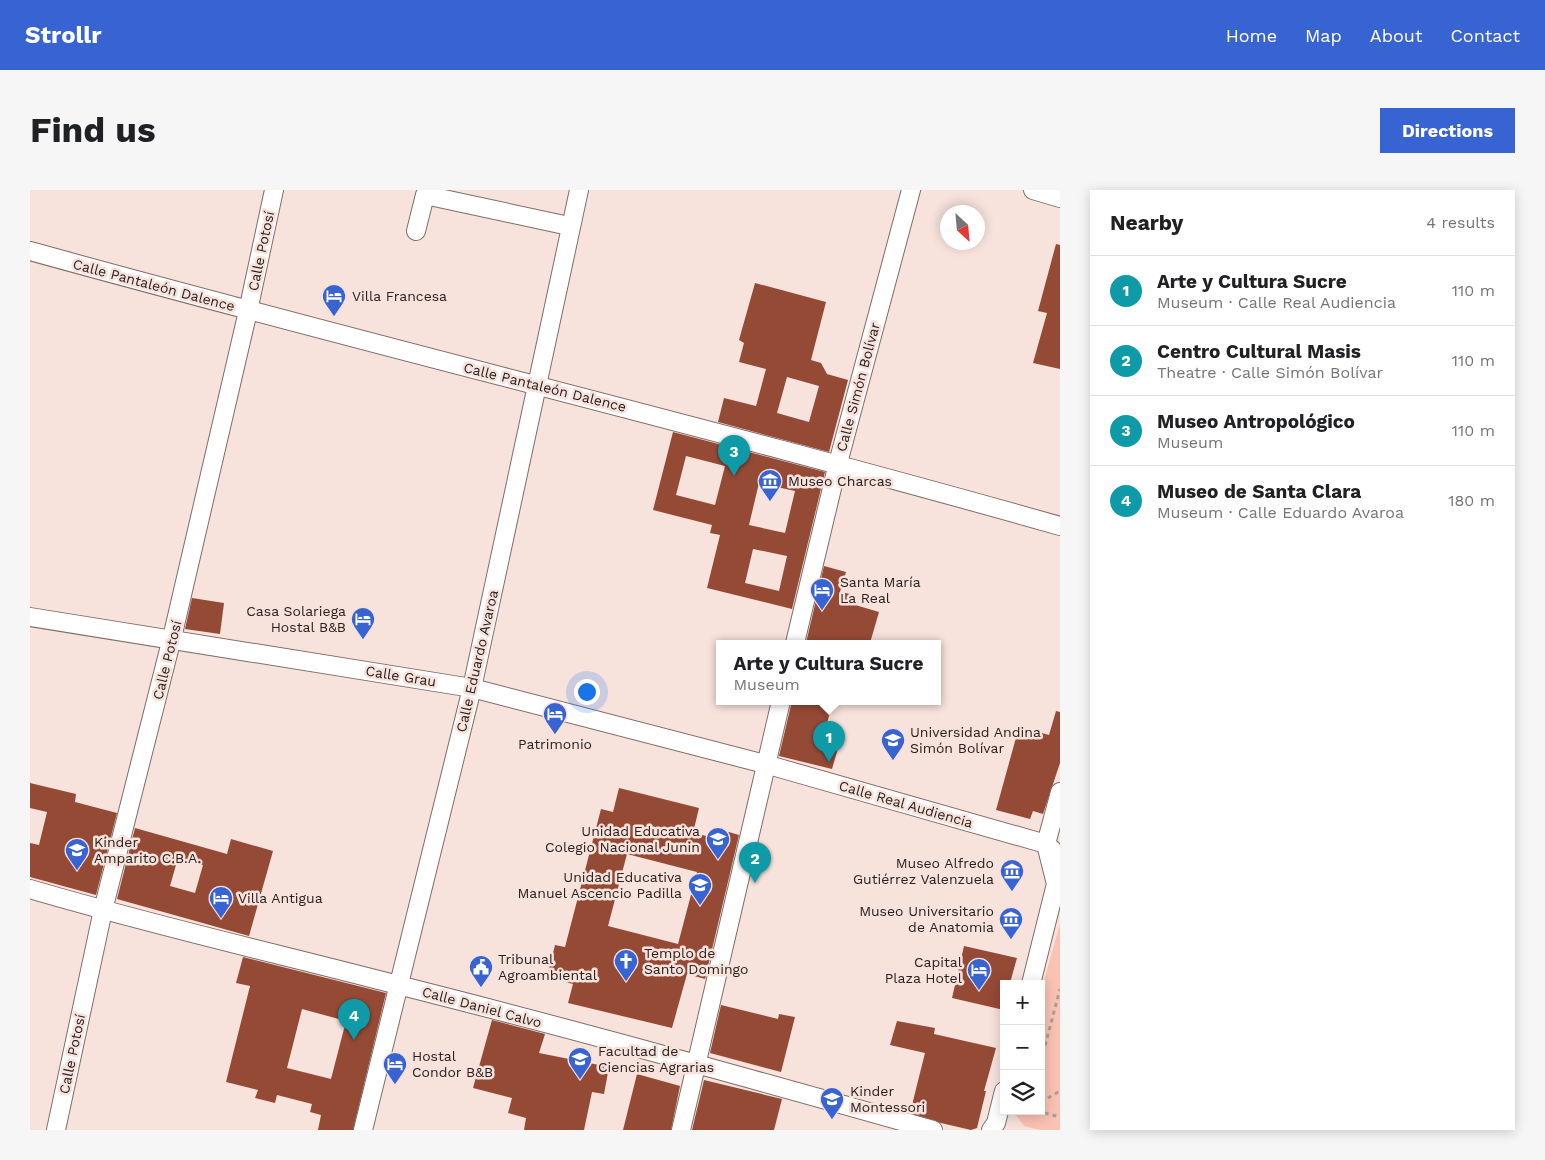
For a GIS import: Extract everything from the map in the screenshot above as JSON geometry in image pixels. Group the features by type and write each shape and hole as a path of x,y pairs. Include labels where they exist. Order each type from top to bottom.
{"street":[{"name":"Calle Potosí","path":"56,1130 103,910 172,638 248,311 274,190"},
{"name":"Calle Eduardo Avaroa","path":"364,1130 472,688 569,226 579,190"},
{"name":"Calle Simón Bolívar","path":"796,640 838,463 911,190"},
{"path":"1033,190 1060,198"},
{"path":"416,231 426,195 569,226"},
{"name":"Calle Pantaleón Dalence","path":"30,251 248,311 838,463 1060,526"},
{"name":"Calle Grau","path":"30,617 172,638 472,688 765,764"},
{"path":"681,1130 780,705"},
{"name":"Calle Real Audiencia","path":"765,764 1046,844"},
{"path":"1032,980 1056,884 1046,844 1060,792"},
{"path":"1046,844 1060,857"},
{"name":"Calle Daniel Calvo","path":"30,889 103,910 400,985 697,1064 932,1130"},
{"path":"991,1130 996,1123 1000,1107"}],"path":[{"path":"1045,1046 1060,989"},
{"path":"1045,1100 1060,1091"},
{"path":"1045,1113 1060,1117"}],"shaded area":[{"path":"1060,924 1060,1130 1040,1130 1024,1126 1016,1115 1045,1115 1044,980"}],"building":[{"path":"1056,244 1060,245 1060,369 1033,363 1047,313 1038,311"},
{"path":"755,283 826,302 811,360 821,363 827,374 848,380 829,452 718,422 724,398 756,406 766,369 739,362 744,343 739,340","holes":["787,377 819,386 809,422 777,413"]},
{"path":"673,432 825,472 792,609 707,588 720,535 710,533 712,525 653,510","holes":["686,456 725,466 715,505 676,495","759,483 795,491 785,533 749,525","753,549 787,556 779,591 745,583"]},
{"path":"824,566 846,572 840,592 855,595 852,604 879,612 871,640 807,640"},
{"path":"192,598 224,603 220,634 185,629"},
{"path":"791,705 832,706 822,740 839,745 832,769 779,756"},
{"path":"1056,711 1060,712 1060,763 1043,814 1033,811 1030,819 996,810 1019,727 1049,735"},
{"path":"30,783 76,794 75,802 117,813 96,895 30,877 30,843 39,845 47,812 30,808"},
{"path":"619,788 699,808 693,833 720,839 722,830 739,835 705,979 687,974 672,1028 568,1003 573,984 547,977 555,945 565,947 601,809 613,812","holes":["627,854 697,872 678,944 608,926"]},
{"path":"135,828 227,854 231,839 273,851 249,936 117,899","holes":["178,858 203,865 195,893 170,886"]},
{"path":"964,946 1017,958 1011,980 1000,980 1000,1009 952,998"},
{"path":"243,957 386,993 353,1130 318,1130 321,1115 310,1112 312,1104 277,1095 275,1103 255,1098 258,1090 226,1082 250,986 236,983","holes":["302,1009 346,1021 331,1079 287,1068"]},
{"path":"721,1005 778,1019 779,1014 795,1017 781,1072 710,1053"},
{"path":"492,1020 545,1034 539,1053 609,1067 604,1094 592,1092 584,1130 524,1130 526,1118 508,1113 512,1098 473,1088"},
{"path":"897,1021 935,1028 934,1034 996,1048 984,1091 986,1091 977,1128 971,1130 910,1113 925,1053 890,1045"},
{"path":"637,1074 680,1086 671,1130 623,1130"},
{"path":"704,1080 782,1099 774,1130 692,1130"}],"place":[{"name":"Villa Francesa","path":"334,317"},
{"name":"Museo Antropológico","path":"734,476"},
{"name":"Museo Charcas","path":"770,502"},
{"name":"Santa María La Real","path":"822,611"},
{"name":"Casa Solariega Hostal B&B","path":"363,640"},
{"name":"Patrimonio","path":"555,735"},
{"name":"Universidad Andina Simón Bolívar","path":"893,761"},
{"name":"Arte y Cultura Sucre","path":"829,762"},
{"name":"Unidad Educativa Colegio Nacional Junin","path":"718,860"},
{"name":"Kinder Amparito C.B.A.","path":"77,871"},
{"name":"Centro Cultural Masis","path":"755,883"},
{"name":"Museo Alfredo Gutiérrez Valenzuela","path":"1012,892"},
{"name":"Unidad Educativa Manuel Ascencio Padilla","path":"700,906"},
{"name":"Villa Antigua","path":"221,919"},
{"name":"Museo Universitario de Anatomia","path":"1011,940"},
{"name":"Templo de Santo Domingo","path":"626,982"},
{"name":"Tribunal Agroambiental","path":"481,988"},
{"name":"Capital Plaza Hotel","path":"979,991"},
{"name":"Museo de Santa Clara","path":"354,1040"},
{"name":"Facultad de Ciencias Agrarias","path":"580,1080"},
{"name":"Hostal Condor B&B","path":"395,1085"},
{"name":"Kinder Montessori","path":"832,1120"}]}
